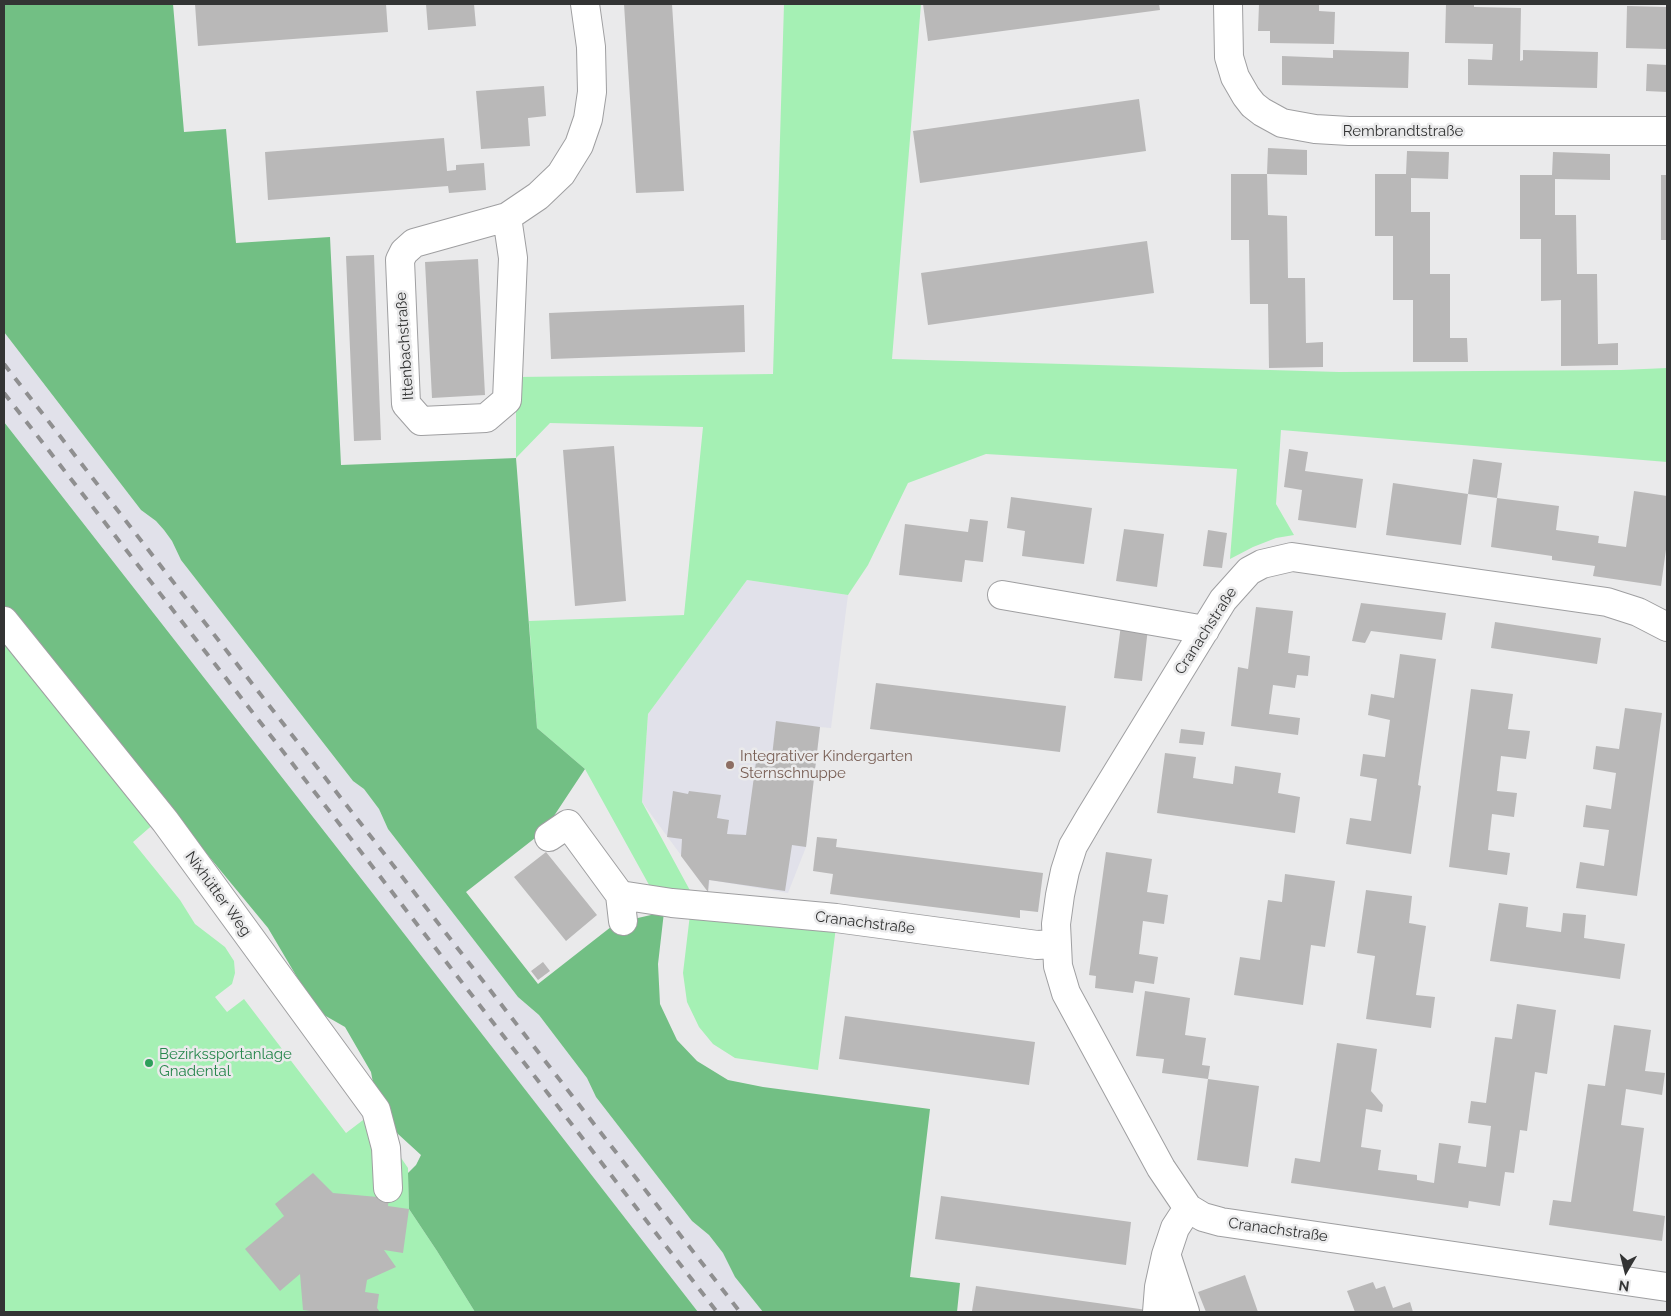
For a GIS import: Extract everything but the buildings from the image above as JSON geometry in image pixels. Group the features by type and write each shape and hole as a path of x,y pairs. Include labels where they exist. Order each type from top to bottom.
{"street":[{"name":"Ittenbachstraße","path":"507,217 512,258 507,400 486,418 422,421 406,404 400,260 404,252 414,243 507,217 538,196 561,174 579,145 588,119 592,92 591,47 585,4"},
{"name":"Rembrandtstraße","path":"1228,4 1229,57 1235,77 1253,105 1282,123 1316,129 1349,131 1667,131"},
{"name":"Cranachstraße","path":"1667,627 1638,612 1607,602 1292,557 1268,562 1249,571 1223,600 1074,846 1060,895 1056,924 1058,966 1066,993 1161,1168 1188,1208 1203,1217 1221,1222 1667,1287"},
{"path":"1002,595 1205,630"},
{"name":"Nixhütter Weg","path":"4,621 165,821 376,1110 386,1148 388,1188"},
{"name":"Cranachstraße","path":"549,837 568,824 622,908 672,903 836,918 1037,945 1056,944"},
{"path":"1156,1312 1166,1255 1175,1228 1188,1208"},
{"path":"1166,1255 1185,1312"}],"shaded area":[{"path":"4,332 141,510 156,521 164,530 172,541 181,560 353,781 364,789 379,809 388,829 518,997 539,1015 587,1078 596,1097 692,1221 709,1235 723,1253 735,1277 763,1312 698,1312 4,422"},
{"name":"Integrativer Kindergarten Sternschnuppe","path":"747,580 848,595 831,728 820,727 806,847 788,893 710,880 708,892 642,802 648,714"}],"green space":[{"path":"4,4 173,4 184,132 226,129 236,243 330,237 341,465 516,458 537,728 585,769 544,831 466,892 538,984 616,923 664,912 658,964 660,1004 677,1040 697,1061 728,1080 763,1087 930,1109 910,1277 960,1283 957,1312 763,1312 735,1277 723,1253 709,1235 692,1221 596,1097 587,1078 539,1015 518,997 388,829 379,809 364,789 353,781 181,560 172,541 164,530 156,521 141,510 4,332"},
{"path":"784,4 921,4 892,359 1339,372 1667,368 1667,462 1281,430 1276,504 1294,535 1276,538 1230,559 1237,469 986,454 908,483 868,565 848,595 747,580 648,714 642,802 693,896 664,912 585,769 537,728 529,621 684,615 703,427 550,423 516,458 516,377 773,374"},
{"path":"4,422 698,1312 475,1312 409,1209 408,1173 416,1165 421,1155 384,1118 377,1104 371,1072 345,1027 317,1011 268,928 4,608"},
{"name":"Bezirkssportanlage Gnadental","path":"4,636 156,822 133,842 180,900 195,924 225,947 234,961 235,973 232,984 215,997 227,1012 244,999 346,1133 371,1114 408,1168 409,1209 475,1312 4,1312"},
{"path":"691,906 836,927 818,1070 735,1058 713,1044 699,1027 687,1002 683,973"}],"railway":[{"path":"4,364 740,1312"},
{"path":"4,393 717,1312"}],"place":[{"name":"Integrativer Kindergarten Sternschnuppe","path":"730,765"},
{"name":"Bezirkssportanlage Gnadental","path":"149,1063"}]}
